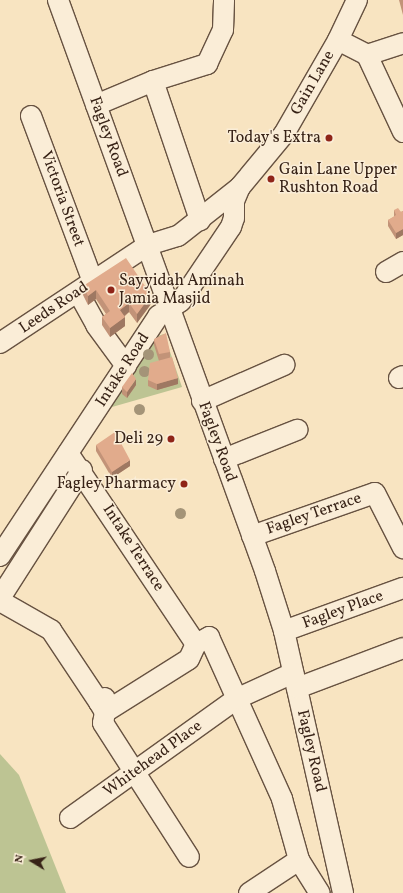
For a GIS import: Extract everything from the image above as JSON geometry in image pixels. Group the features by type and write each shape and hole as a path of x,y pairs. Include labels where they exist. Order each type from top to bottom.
{"street":[{"name":"Fagley Road","path":"58,0 172,310 202,401 252,536 284,631 343,893"},
{"path":"96,105 153,81 207,64 223,30 224,0"},
{"name":"Gain Lane","path":"148,245 178,236 240,187 284,134 338,40 357,0"},
{"path":"338,40 367,55 403,132"},
{"path":"367,55 403,43"},
{"path":"153,81 200,220"},
{"name":"Victoria Street","path":"31,116 96,325 126,366"},
{"name":"Intake Road","path":"0,556 158,316 172,310 181,301 231,226 234,218 234,201 240,187"},
{"name":"Leeds Road","path":"0,342 148,245"},
{"path":"202,401 284,365"},
{"path":"224,460 297,430"},
{"name":"Intake Terrace","path":"68,453 82,470 196,644"},
{"path":"82,470 0,599 51,630 103,704 103,724 135,771 189,857"},
{"name":"Fagley Terrace","path":"252,536 375,493 403,548"},
{"name":"Fagley Place","path":"284,631 403,588"},
{"path":"103,704 189,659 196,644 209,637 236,700 282,799 299,860 320,893"},
{"name":"Whitehead Place","path":"70,818 236,700 403,648"},
{"path":"249,893 299,860"}],"green space":[{"path":"164,334 182,387 105,409 154,337"},
{"path":"0,754 19,775 66,893 0,893"}],"building":[{"path":"398,208 401,212 403,211 403,229 396,233 388,220 396,215 394,210"},
{"path":"126,258 151,295 137,314 129,303 120,310 125,317 110,328 102,317 110,311 96,290 88,296 83,286"},
{"path":"166,333 170,352 159,354 154,339"},
{"path":"172,357 178,378 157,384 148,380 150,363"},
{"path":"132,373 136,379 127,392 122,387"},
{"path":"115,432 130,460 112,472 96,445"}],"place":[{"name":"Today's Extra","path":"329,138"},
{"name":"Gain Lane Upper Rushton Road","path":"271,179"},
{"name":"Sayyidah Aminah Jamia Masjid","path":"111,290"},
{"name":"Deli 29","path":"171,439"},
{"name":"Fagley Pharmacy","path":"184,484"}]}
